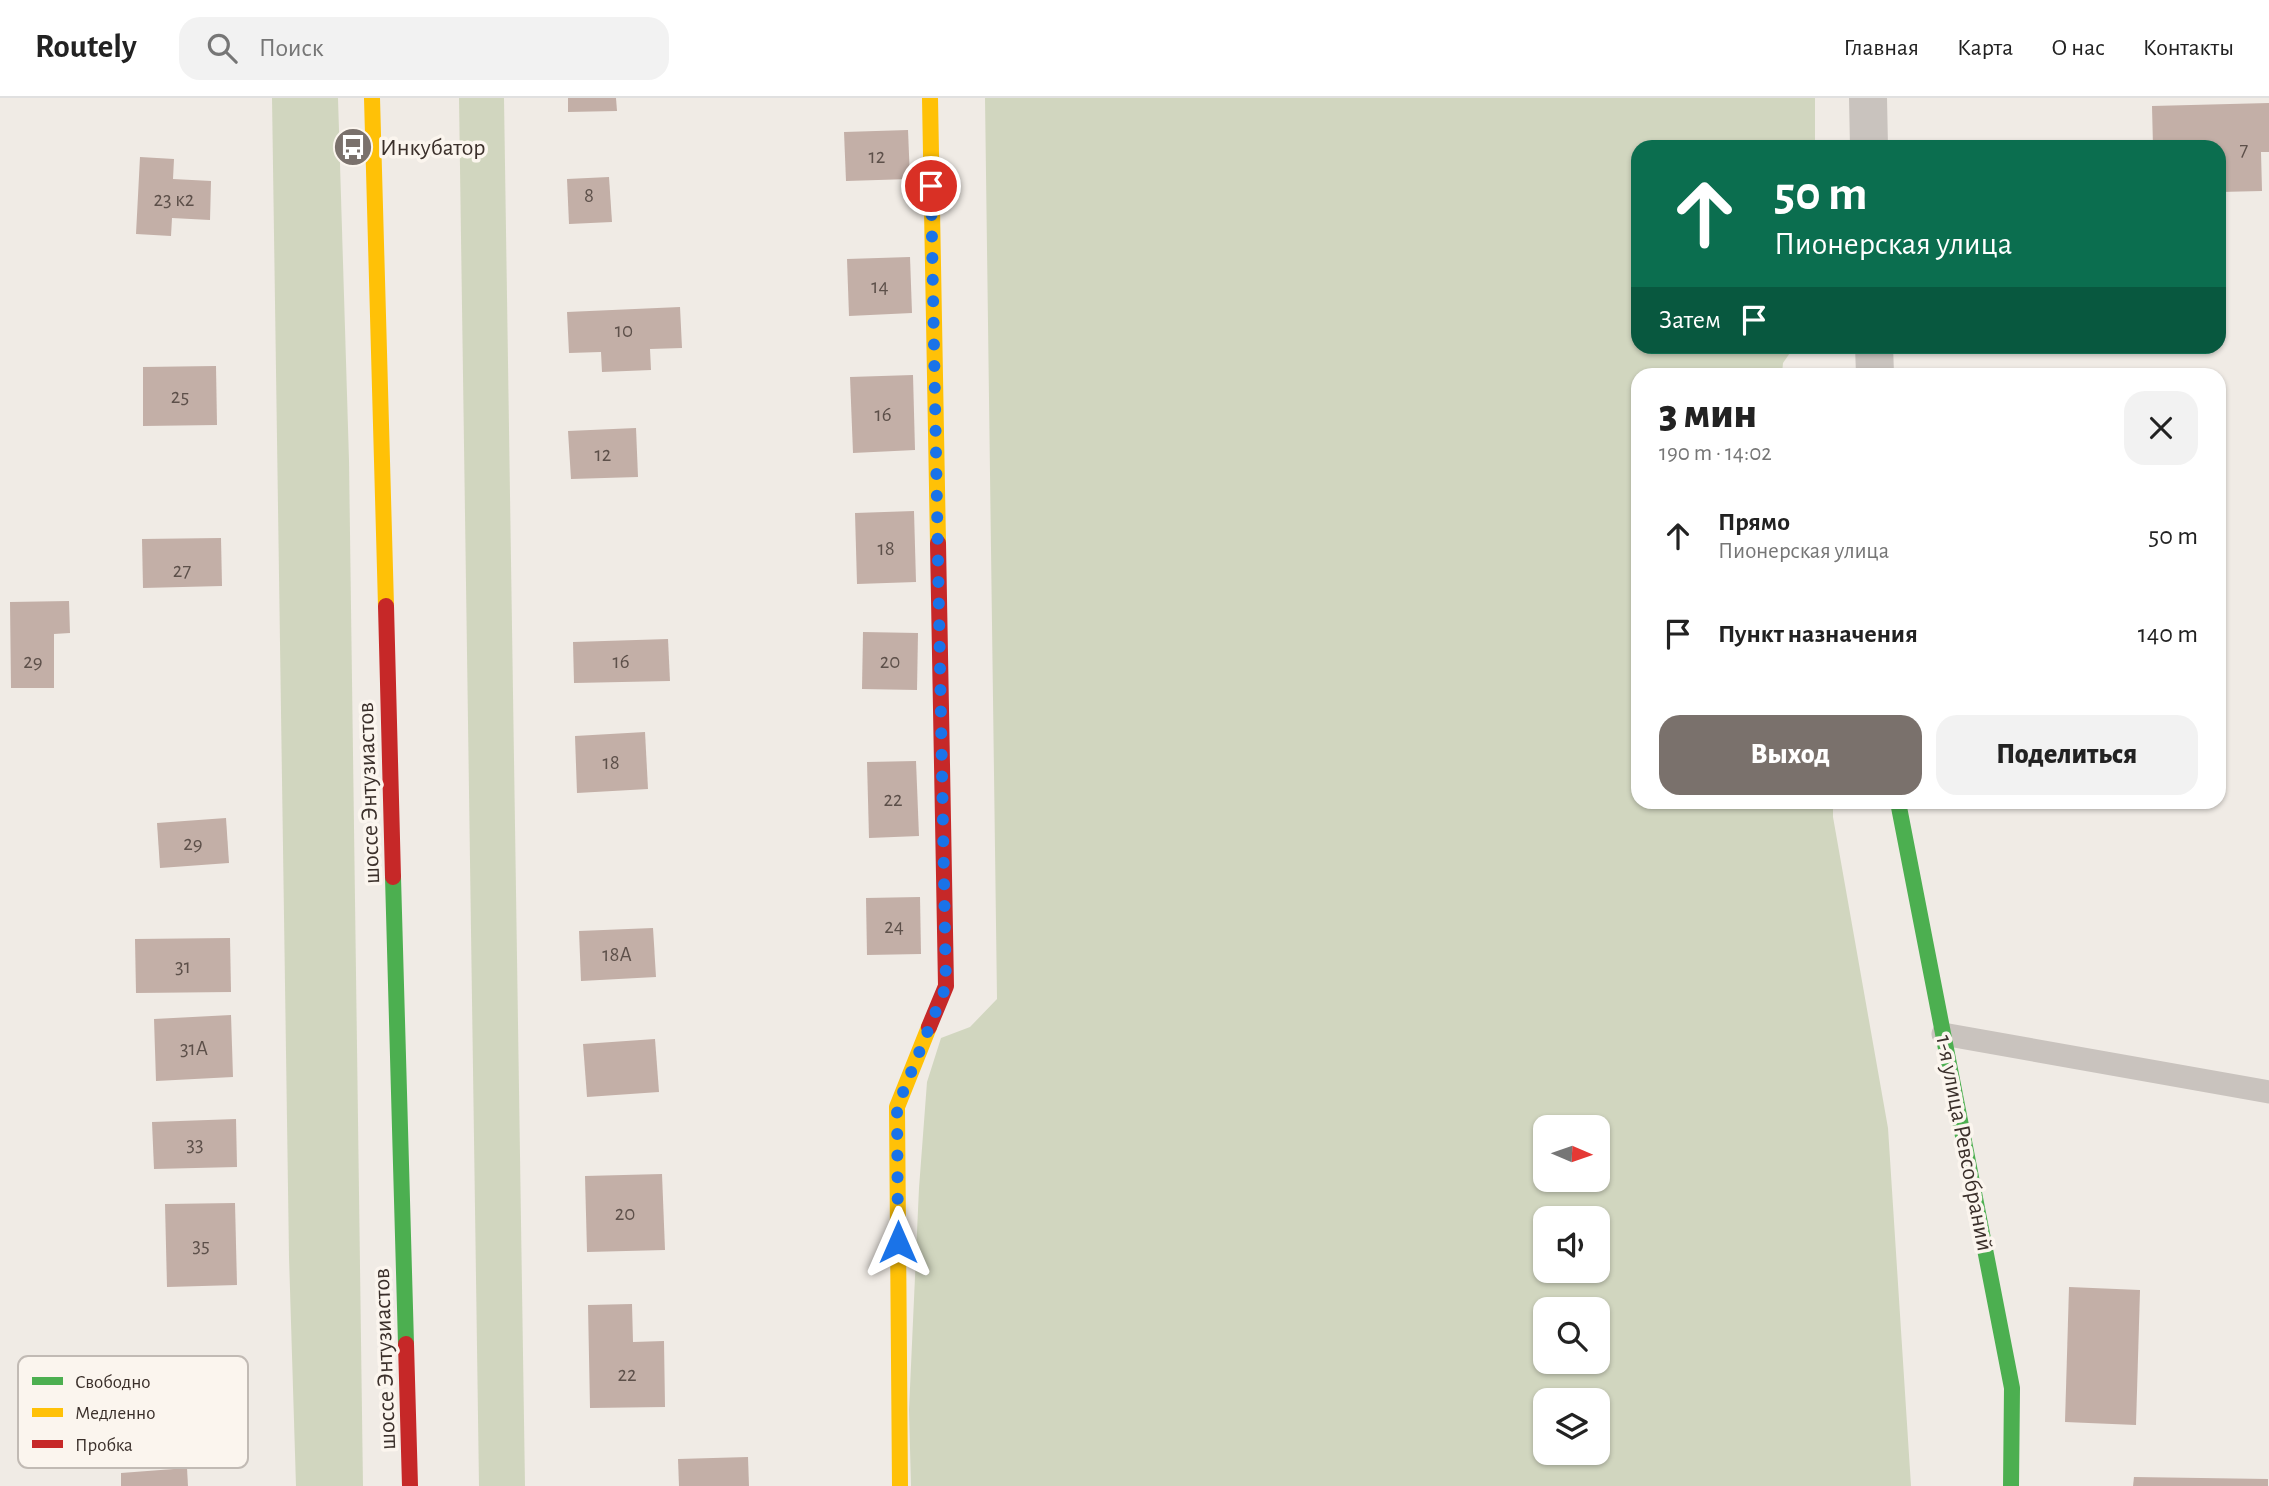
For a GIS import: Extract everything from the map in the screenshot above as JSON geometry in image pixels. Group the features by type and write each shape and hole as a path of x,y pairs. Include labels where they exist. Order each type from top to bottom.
{"street":[{"name":"шоссе Энтузиастов","path":"372,98 410,1486"},
{"path":"900,1486 897,1107 946,986 930,98"},
{"path":"1868,98 1869,140"},
{"name":"1-я улица Ревсобраний","path":"1899,809 2012,1388 2011,1486"}],"lane":[{"path":"1943,1034 2269,1092"}],"green space":[{"path":"272,98 338,98 349,460 363,1486 296,1486 289,1257"},
{"path":"459,98 504,98 525,1486 479,1486"},
{"path":"985,98 1815,98 1815,140 1631,140 1631,354 1789,354 1783,368 1631,368 1631,809 1833,809 1888,1128 1911,1486 911,1486 909,1410 919,1188 927,1082 941,1038 970,1027 997,999"}],"building":[{"path":"568,98 616,98 617,111 568,112"},
{"path":"2269,103 2269,152 2261,152 2262,191 2226,192 2226,140 2153,140 2152,106"},
{"path":"908,130 910,179 846,181 844,132"},
{"path":"140,157 174,159 173,179 211,181 210,220 172,218 171,236 136,234"},
{"path":"609,177 612,222 569,224 567,179"},
{"path":"910,257 912,313 849,316 847,259"},
{"path":"680,307 682,348 650,349 651,370 602,372 601,352 569,353 567,312"},
{"path":"216,366 217,425 143,426 143,367"},
{"path":"913,375 915,450 853,453 850,377"},
{"path":"636,428 638,477 571,479 568,431"},
{"path":"914,511 916,582 857,584 855,513"},
{"path":"221,538 222,586 143,588 142,539"},
{"path":"69,601 70,633 54,634 54,688 11,688 10,602"},
{"path":"863,632 918,633 917,690 862,689"},
{"path":"668,639 670,681 574,683 573,642"},
{"path":"645,732 648,789 577,793 575,736"},
{"path":"916,761 919,836 869,838 867,762"},
{"path":"226,818 229,863 160,868 157,823"},
{"path":"920,897 921,954 867,955 866,898"},
{"path":"653,928 656,977 581,981 579,931"},
{"path":"230,938 231,992 136,993 135,939"},
{"path":"231,1015 233,1077 156,1081 154,1019"},
{"path":"655,1039 659,1092 587,1097 583,1044"},
{"path":"236,1119 237,1167 154,1169 152,1122"},
{"path":"662,1174 665,1250 587,1252 585,1176"},
{"path":"235,1203 237,1285 167,1287 165,1204"},
{"path":"2069,1287 2140,1290 2136,1425 2065,1422"},
{"path":"632,1304 633,1342 664,1341 665,1407 590,1408 588,1305"},
{"path":"748,1457 749,1486 679,1486 678,1459"},
{"path":"187,1468 188,1486 121,1486 121,1473"},
{"path":"2134,1477 2268,1479 2268,1486 2133,1486"}],"traffic: fast":[{"path":"1899,809 2012,1388 2011,1486"},
{"path":"393,877 406,1344"}],"traffic: slow":[{"path":"372,98 386,606"},
{"path":"930,98 938,543"},
{"path":"900,1486 897,1107 929,1027"}],"traffic: jam":[{"path":"929,1027 946,986 938,543"},
{"path":"386,606 393,877"},
{"path":"406,1344 410,1486"}],"place":[{"name":"Инкубатор","path":"353,147"}],"route":[{"path":"898,1242 897,1107 946,986 931,186"}]}
